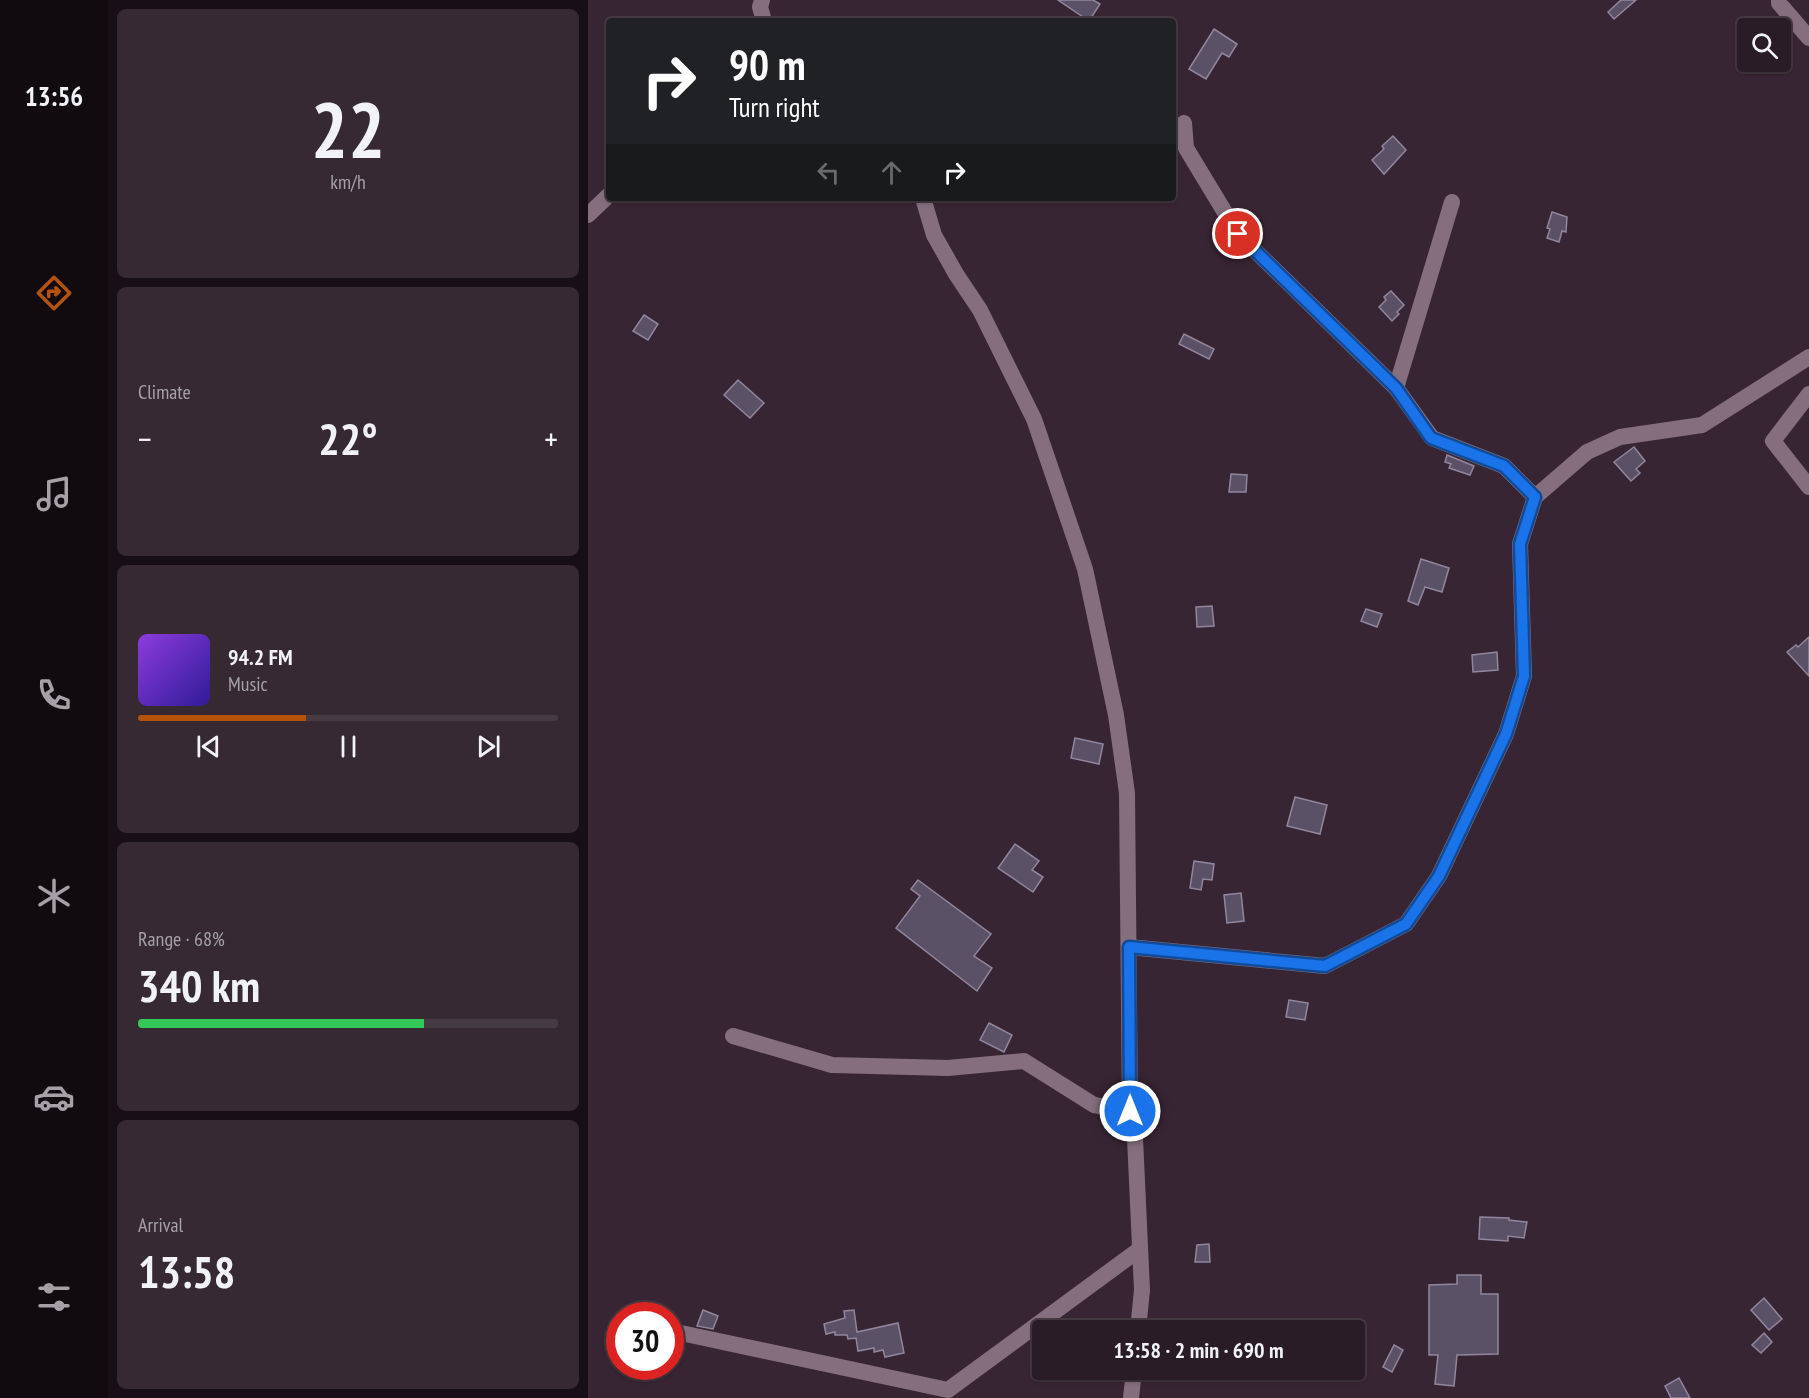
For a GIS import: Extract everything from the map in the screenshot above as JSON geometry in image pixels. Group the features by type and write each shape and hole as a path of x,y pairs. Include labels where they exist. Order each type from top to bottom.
{"street":[{"path":"762,0 760,7 763,18"},
{"path":"1779,0 1779,3 1809,38"},
{"path":"1184,123 1186,148 1238,234 1396,388 1431,438 1504,466 1535,497"},
{"path":"588,215 606,198"},
{"path":"924,201 934,235 980,310 1034,419 1085,569 1116,715 1127,793 1130,1111 1135,1138 1142,1290 1139,1320"},
{"path":"1396,388 1452,201"},
{"path":"1129,947 1325,966 1406,924 1439,876 1506,734 1524,676 1520,544 1535,497 1587,452 1620,437 1702,425 1809,357"},
{"path":"1809,394 1773,441 1809,487"},
{"path":"733,1036 832,1065 948,1068 1024,1061 1094,1105 1130,1111"},
{"path":"684,1334 948,1390 1140,1250"},
{"path":"1131,1398 1133,1380"}],"building":[{"path":"1058,0 1093,0 1100,4 1091,18 1085,18"},
{"path":"1621,0 1636,0 1614,19 1608,12"},
{"path":"1214,29 1237,44 1229,57 1222,53 1206,79 1189,69"},
{"path":"1393,136 1406,150 1384,174 1372,160"},
{"path":"1552,212 1567,217 1566,232 1562,231 1559,242 1547,238 1550,229 1547,228"},
{"path":"1391,291 1404,305 1392,321 1379,307 1386,300 1384,297"},
{"path":"644,315 658,324 648,340 633,331"},
{"path":"1184,334 1214,349 1209,359 1179,344"},
{"path":"738,380 764,403 750,418 724,395"},
{"path":"1634,447 1645,461 1636,469 1640,473 1631,481 1614,462"},
{"path":"1447,455 1474,466 1470,475 1449,468 1451,464 1445,462"},
{"path":"1231,474 1247,475 1246,492 1229,492"},
{"path":"1421,559 1449,568 1442,592 1425,587 1418,605 1408,601"},
{"path":"1212,606 1214,626 1197,627 1196,607"},
{"path":"1366,609 1382,614 1377,627 1361,621"},
{"path":"1809,637 1809,676 1787,652 1796,645 1798,647"},
{"path":"1497,652 1498,670 1473,672 1472,655"},
{"path":"1075,738 1103,744 1099,764 1071,758"},
{"path":"1295,797 1327,805 1320,834 1287,826"},
{"path":"1015,844 1039,861 1032,870 1043,877 1033,892 998,868"},
{"path":"1194,861 1214,864 1212,880 1203,879 1201,890 1190,888"},
{"path":"918,880 991,934 974,956 992,968 977,991 896,928 920,896 911,889"},
{"path":"1241,893 1244,921 1227,923 1224,895"},
{"path":"1289,1000 1308,1003 1305,1020 1286,1017"},
{"path":"989,1023 1012,1035 1004,1052 980,1040"},
{"path":"1480,1217 1509,1218 1509,1220 1527,1222 1524,1238 1508,1236 1508,1241 1479,1239"},
{"path":"1209,1244 1210,1262 1195,1262 1197,1245"},
{"path":"1457,1275 1481,1275 1481,1294 1498,1294 1498,1354 1457,1355 1454,1386 1435,1384 1438,1355 1429,1355 1429,1285 1457,1284"},
{"path":"1764,1298 1782,1319 1769,1330 1751,1310"},
{"path":"703,1310 718,1316 713,1329 697,1326"},
{"path":"854,1310 857,1332 898,1323 904,1353 885,1357 883,1350 874,1352 874,1348 858,1351 856,1338 848,1339 847,1335 835,1335 835,1332 826,1334 824,1324 845,1318 844,1311"},
{"path":"1764,1333 1772,1342 1761,1353 1752,1345"},
{"path":"1394,1345 1403,1350 1392,1372 1383,1367"},
{"path":"1679,1378 1690,1398 1671,1398 1665,1386"}],"route":[{"path":"1130,1111 1129,947 1325,966 1406,924 1439,876 1506,734 1524,676 1520,544 1535,497 1504,466 1431,438 1396,388 1238,234"}]}
